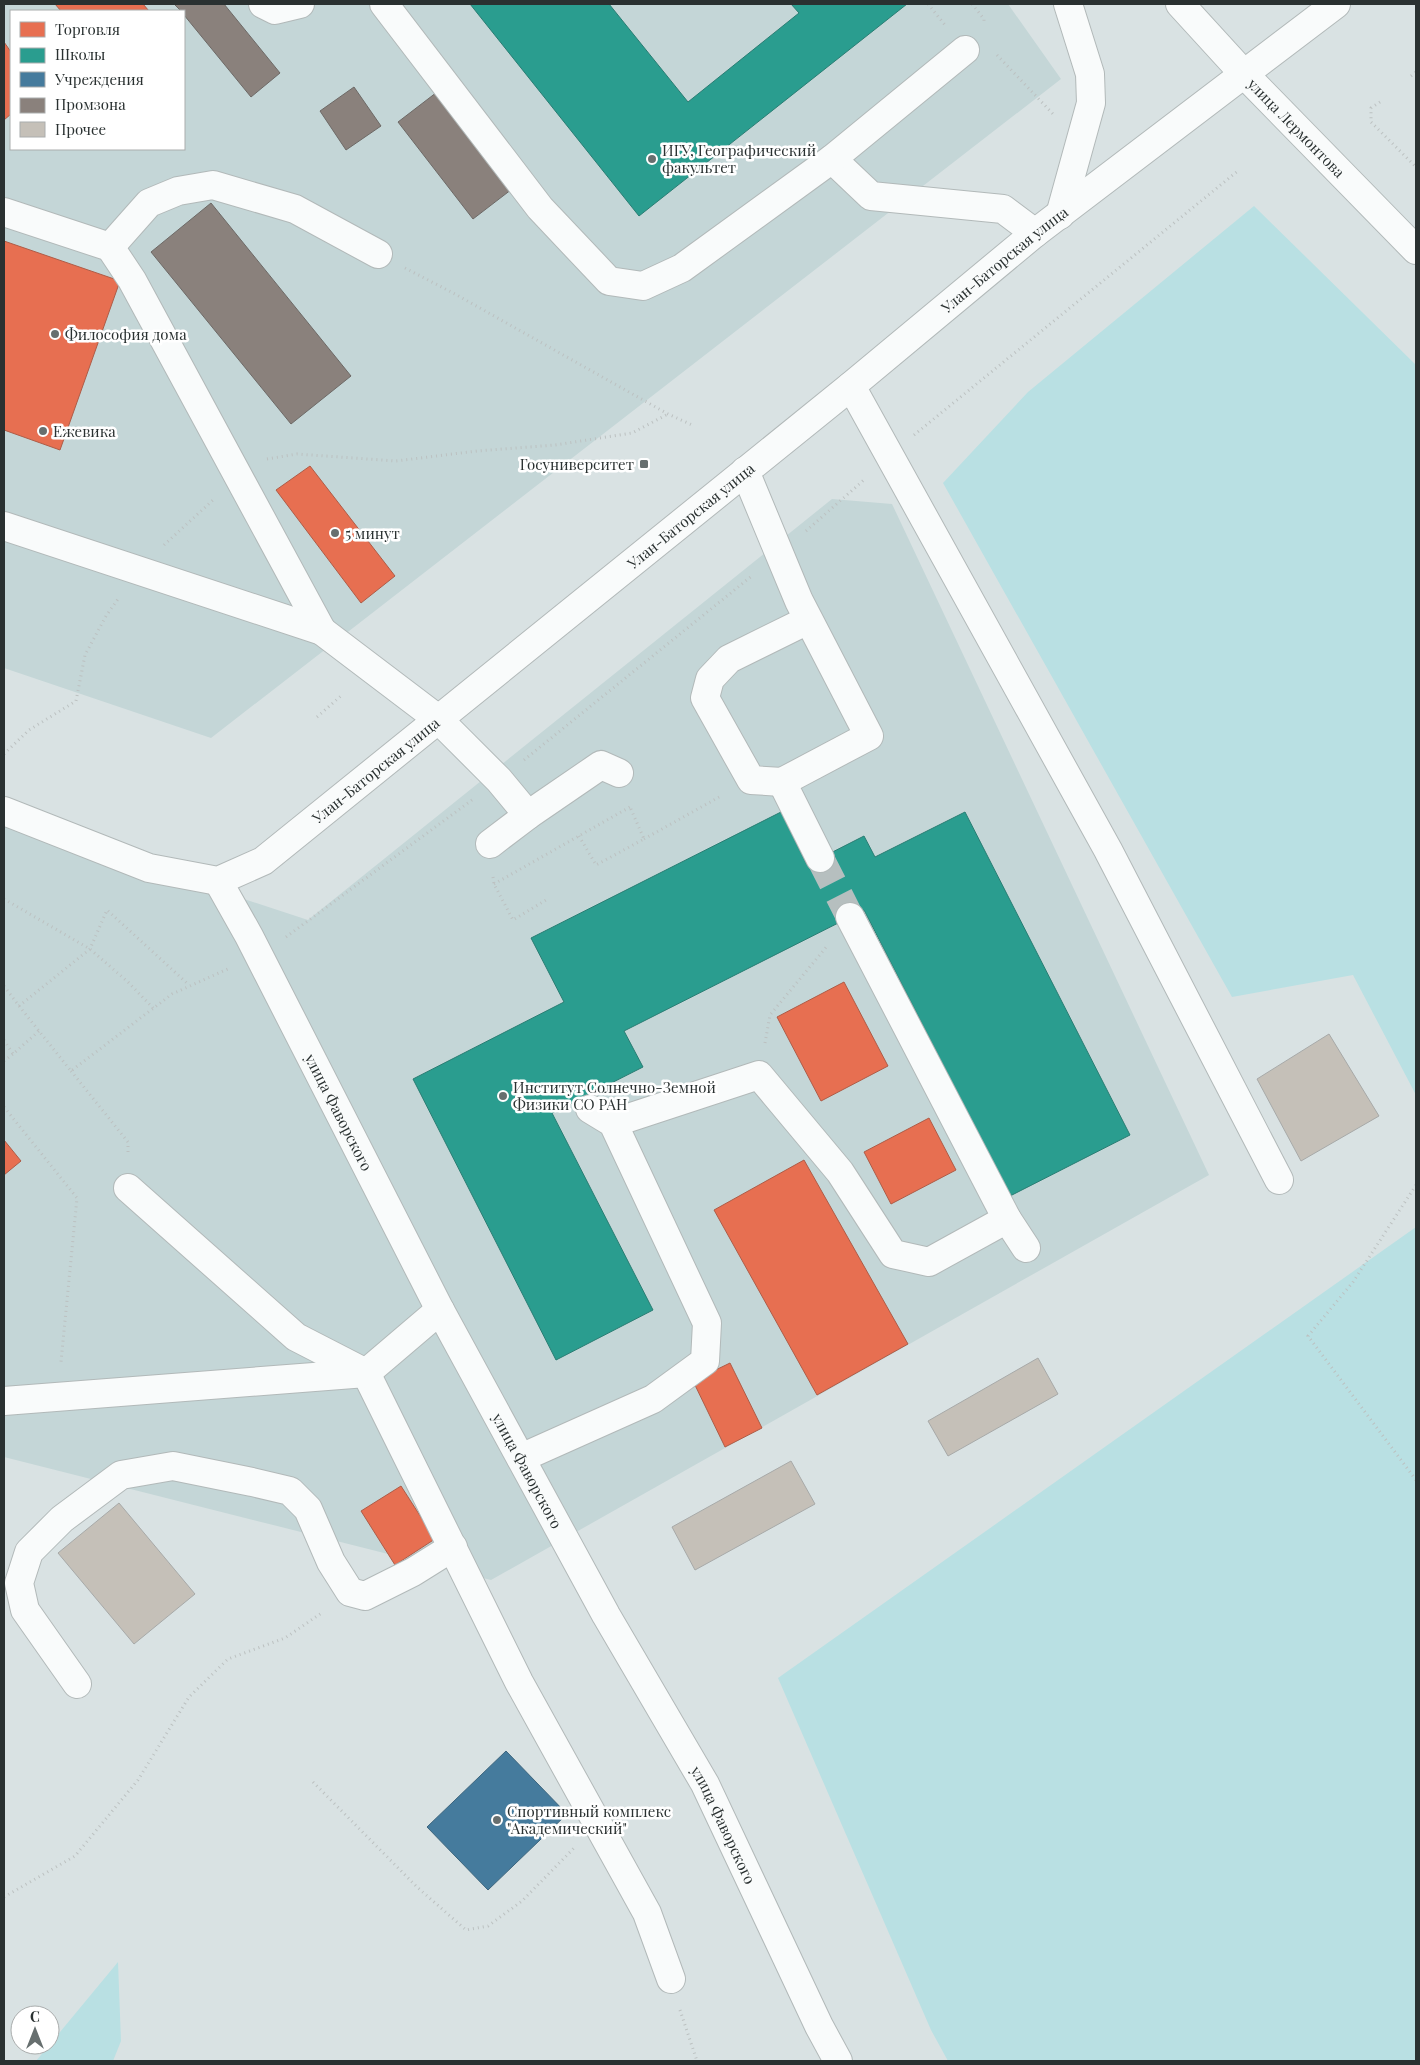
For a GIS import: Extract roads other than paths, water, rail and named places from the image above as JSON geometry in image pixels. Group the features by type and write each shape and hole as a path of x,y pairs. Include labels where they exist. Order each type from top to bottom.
{"street":[{"path":"263,4 275,10 300,4"},
{"path":"384,4 540,208 609,281 643,286 682,268 832,159 965,50"},
{"path":"1060,216 1091,103 1090,74 1068,4"},
{"name":"улица Лермонтова","path":"1180,4 1244,74 1416,250"},
{"name":"Улан-Баторская улица","path":"218,881 263,861 851,386 1035,233 1060,216 1336,4"},
{"path":"832,159 870,196 1003,209 1035,233"},
{"path":"110,248 148,203 178,191 213,185 295,209 378,254"},
{"path":"4,212 110,248 132,280 322,630"},
{"path":"851,386 1108,850 1279,1180"},
{"path":"745,471 808,620 869,736 782,782 751,780 705,698 710,679 729,660 808,620"},
{"path":"4,526 322,630 438,719 499,780 528,815"},
{"path":"490,844 528,815 601,765 619,773"},
{"path":"782,782 820,858"},
{"path":"4,811 149,868 218,881"},
{"name":"улица Фаворского","path":"218,881 249,936 440,1310 606,1615 705,1784 838,2061"},
{"path":"852,922 1007,1219 1026,1248"},
{"path":"614,1123 759,1075 840,1172 893,1254 929,1262 1007,1219"},
{"path":"521,1458 653,1398 705,1361 707,1323 614,1123 590,1109"},
{"path":"128,1188 296,1337 366,1373 519,1682 648,1913 670,1979"},
{"path":"4,1401 366,1373 440,1310"},
{"path":"78,1684 25,1610 19,1583 30,1552 62,1519 121,1476 174,1466 290,1492 308,1509 331,1562 350,1592 366,1596 413,1572 453,1547"}],"tunnel":[{"path":"820,858 850,917"}],"place":[{"name":"ИГУ, Географический факультет","path":"652,159"},
{"name":"Философия дома","path":"55,334"},
{"name":"Ежевика","path":"43,431"},
{"name":"Госуниверситет","path":"644,464"},
{"name":"5 минут","path":"335,533"},
{"name":"Институт Солнечно-Земной Физики СО РАН","path":"503,1096"},
{"name":"Спортивный комплекс \"Академический\"","path":"497,1820"}]}
